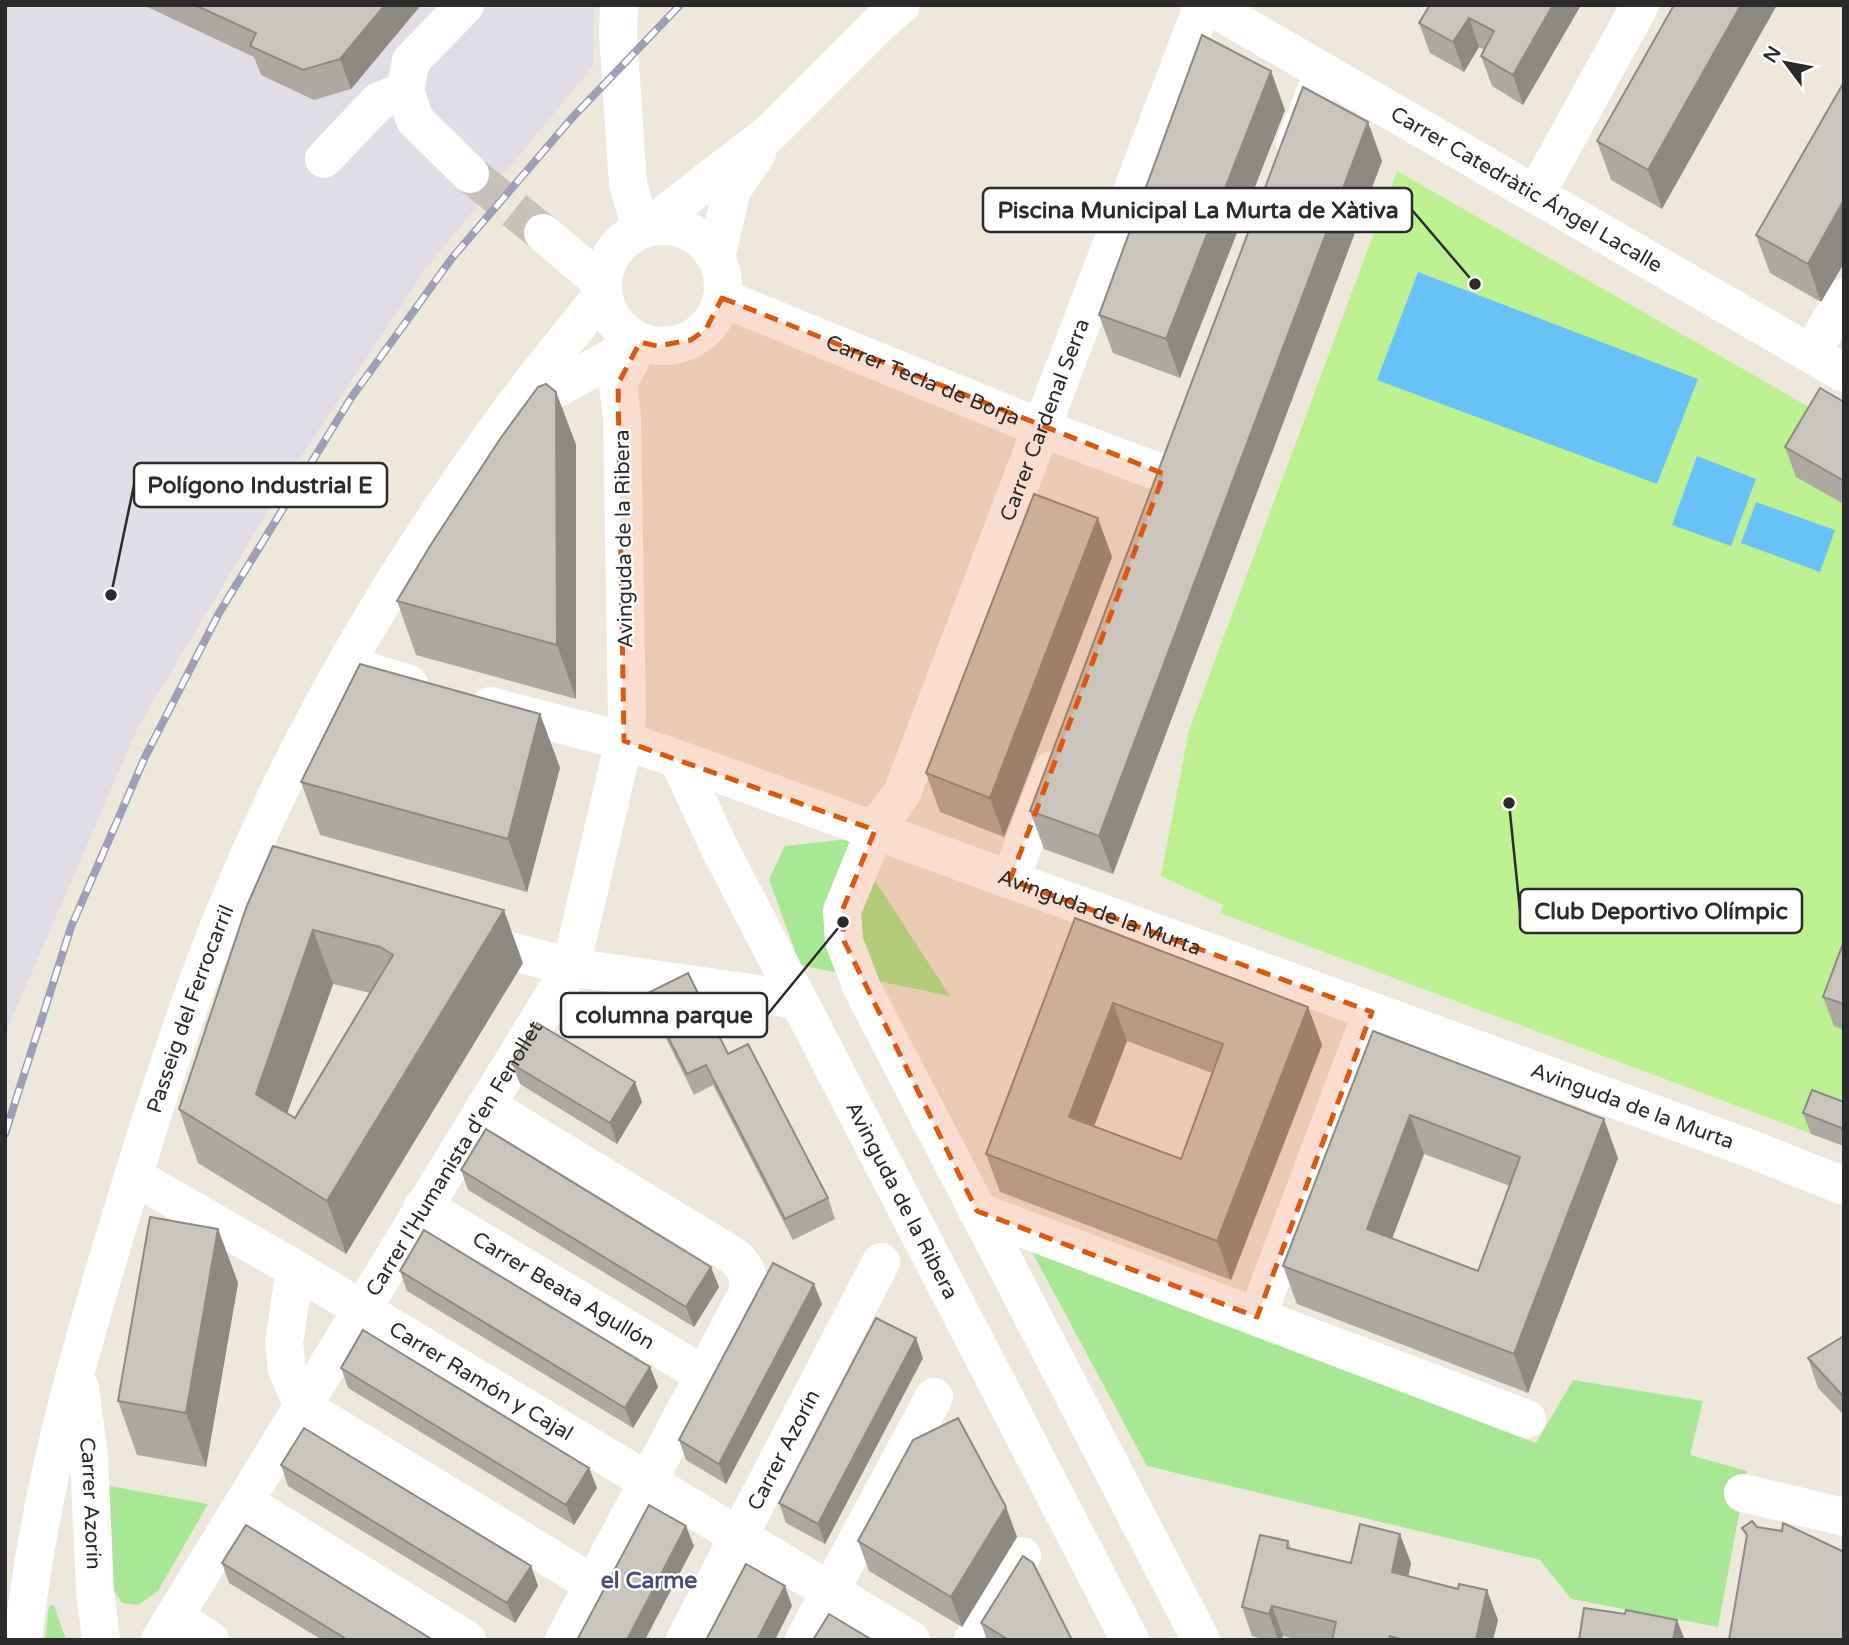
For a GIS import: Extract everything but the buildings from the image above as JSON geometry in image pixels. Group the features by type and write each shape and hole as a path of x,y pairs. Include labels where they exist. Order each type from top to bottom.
{"street":[{"path":"466,5 411,61 405,91 415,120 470,174"},
{"name":"Passeig del Ferrocarril","path":"23,1640 46,1491 77,1367 133,1176 172,1058 238,881 295,760 406,563 495,432 603,288 605,266 613,251 625,238 644,228 771,132 901,5"},
{"name":"Carrer Cardenal Serra","path":"874,830 902,793 1203,5"},
{"name":"Carrer Catedràtic Ángel Lacalle","path":"1208,5 1844,373"},
{"path":"1536,194 1640,5"},
{"path":"611,15 628,184 644,228 668,225 687,230 704,241 716,257"},
{"path":"1283,176 1324,72"},
{"path":"324,159 379,101 405,91"},
{"name":"Passeig del Ferrocarril","path":"722,298 723,277 716,257 732,190 771,132"},
{"path":"543,233 603,288 606,309 614,323 640,342 657,346 675,345 691,340 706,329 722,298"},
{"path":"1811,354 1844,297"},
{"name":"Carrer Tecla de Borja","path":"722,298 1041,428 1165,474"},
{"name":"Passeig del Ferrocarril","path":"495,432 545,395 640,342"},
{"name":"Avinguda de la Ribera","path":"624,741 627,717 622,417 618,384 640,342"},
{"name":"Avinguda de la Murta","path":"346,666 624,741 678,759 1751,1149 1844,1186"},
{"path":"1010,880 1065,736"},
{"name":"Carrer l'Humanista d'en Fenollet","path":"167,1629 571,967 624,741"},
{"name":"Avinguda de la Ribera","path":"678,759 719,847 1130,1640"},
{"path":"874,830 842,911 844,941 862,988 1201,1640"},
{"path":"428,930 571,967 798,1000"},
{"path":"1257,1317 1372,1012"},
{"path":"486,1105 735,1257 744,1265 750,1282 746,1296 564,1640"},
{"name":"Carrer Ramón y Cajal","path":"133,1176 295,1269 911,1640"},
{"name":"Carrer Beata Agullón","path":"423,1206 704,1375"},
{"path":"977,1212 1527,1419"},
{"name":"Carrer Azorín","path":"685,1640 881,1262"},
{"path":"295,1269 284,1343 287,1370 303,1407 593,1584"},
{"name":"Carrer Azorín","path":"77,1367 89,1457 95,1591 102,1640"},
{"path":"804,1640 934,1397"},
{"path":"1744,1493 1844,1517"},
{"path":"244,1502 467,1640"},
{"path":"972,1640 1023,1556"},
{"path":"167,1629 210,1640"}],"highlighted area":[{"path":"722,298 1164,474 1010,880 1372,1012 1257,1317 977,1211 844,941 842,911 875,830 624,741 618,384 640,342 657,346 691,340 706,329"}],"shaded area":[{"path":"5,5 594,5 593,66 427,267 296,464 139,725 5,1034"}],"green space":[{"path":"1397,171 1844,427 1844,1146 1220,913 1223,905 1161,876 1189,730"},
{"path":"848,839 950,996 800,965 769,879 785,846"},
{"path":"1032,1252 1536,1443 1573,1380 1703,1401 1690,1455 1747,1471 1718,1627 1571,1599 1540,1560 1147,1466"},
{"path":"104,1485 208,1504 158,1591 138,1605 122,1603 111,1586"},
{"path":"54,1605 66,1640 45,1640 49,1606"}],"water":[{"path":"1418,272 1698,379 1657,484 1377,380"},
{"path":"1697,456 1756,479 1731,546 1672,525"},
{"path":"1756,502 1835,530 1820,572 1741,543"}],"tunnel":[{"path":"470,174 543,233"}],"railway":[{"path":"5,1134 71,927 145,757 219,613 351,398 452,258 572,118 680,5"}],"place":[{"name":"Piscina Municipal La Murta de Xàtiva","path":"1475,284"},
{"name":"Polígono Industrial E","path":"111,595"},
{"name":"Club Deportivo Olímpic","path":"1509,803"},
{"name":"columna parque","path":"843,922"}],"district":[{"name":"el Carme","path":"649,1581"}]}
